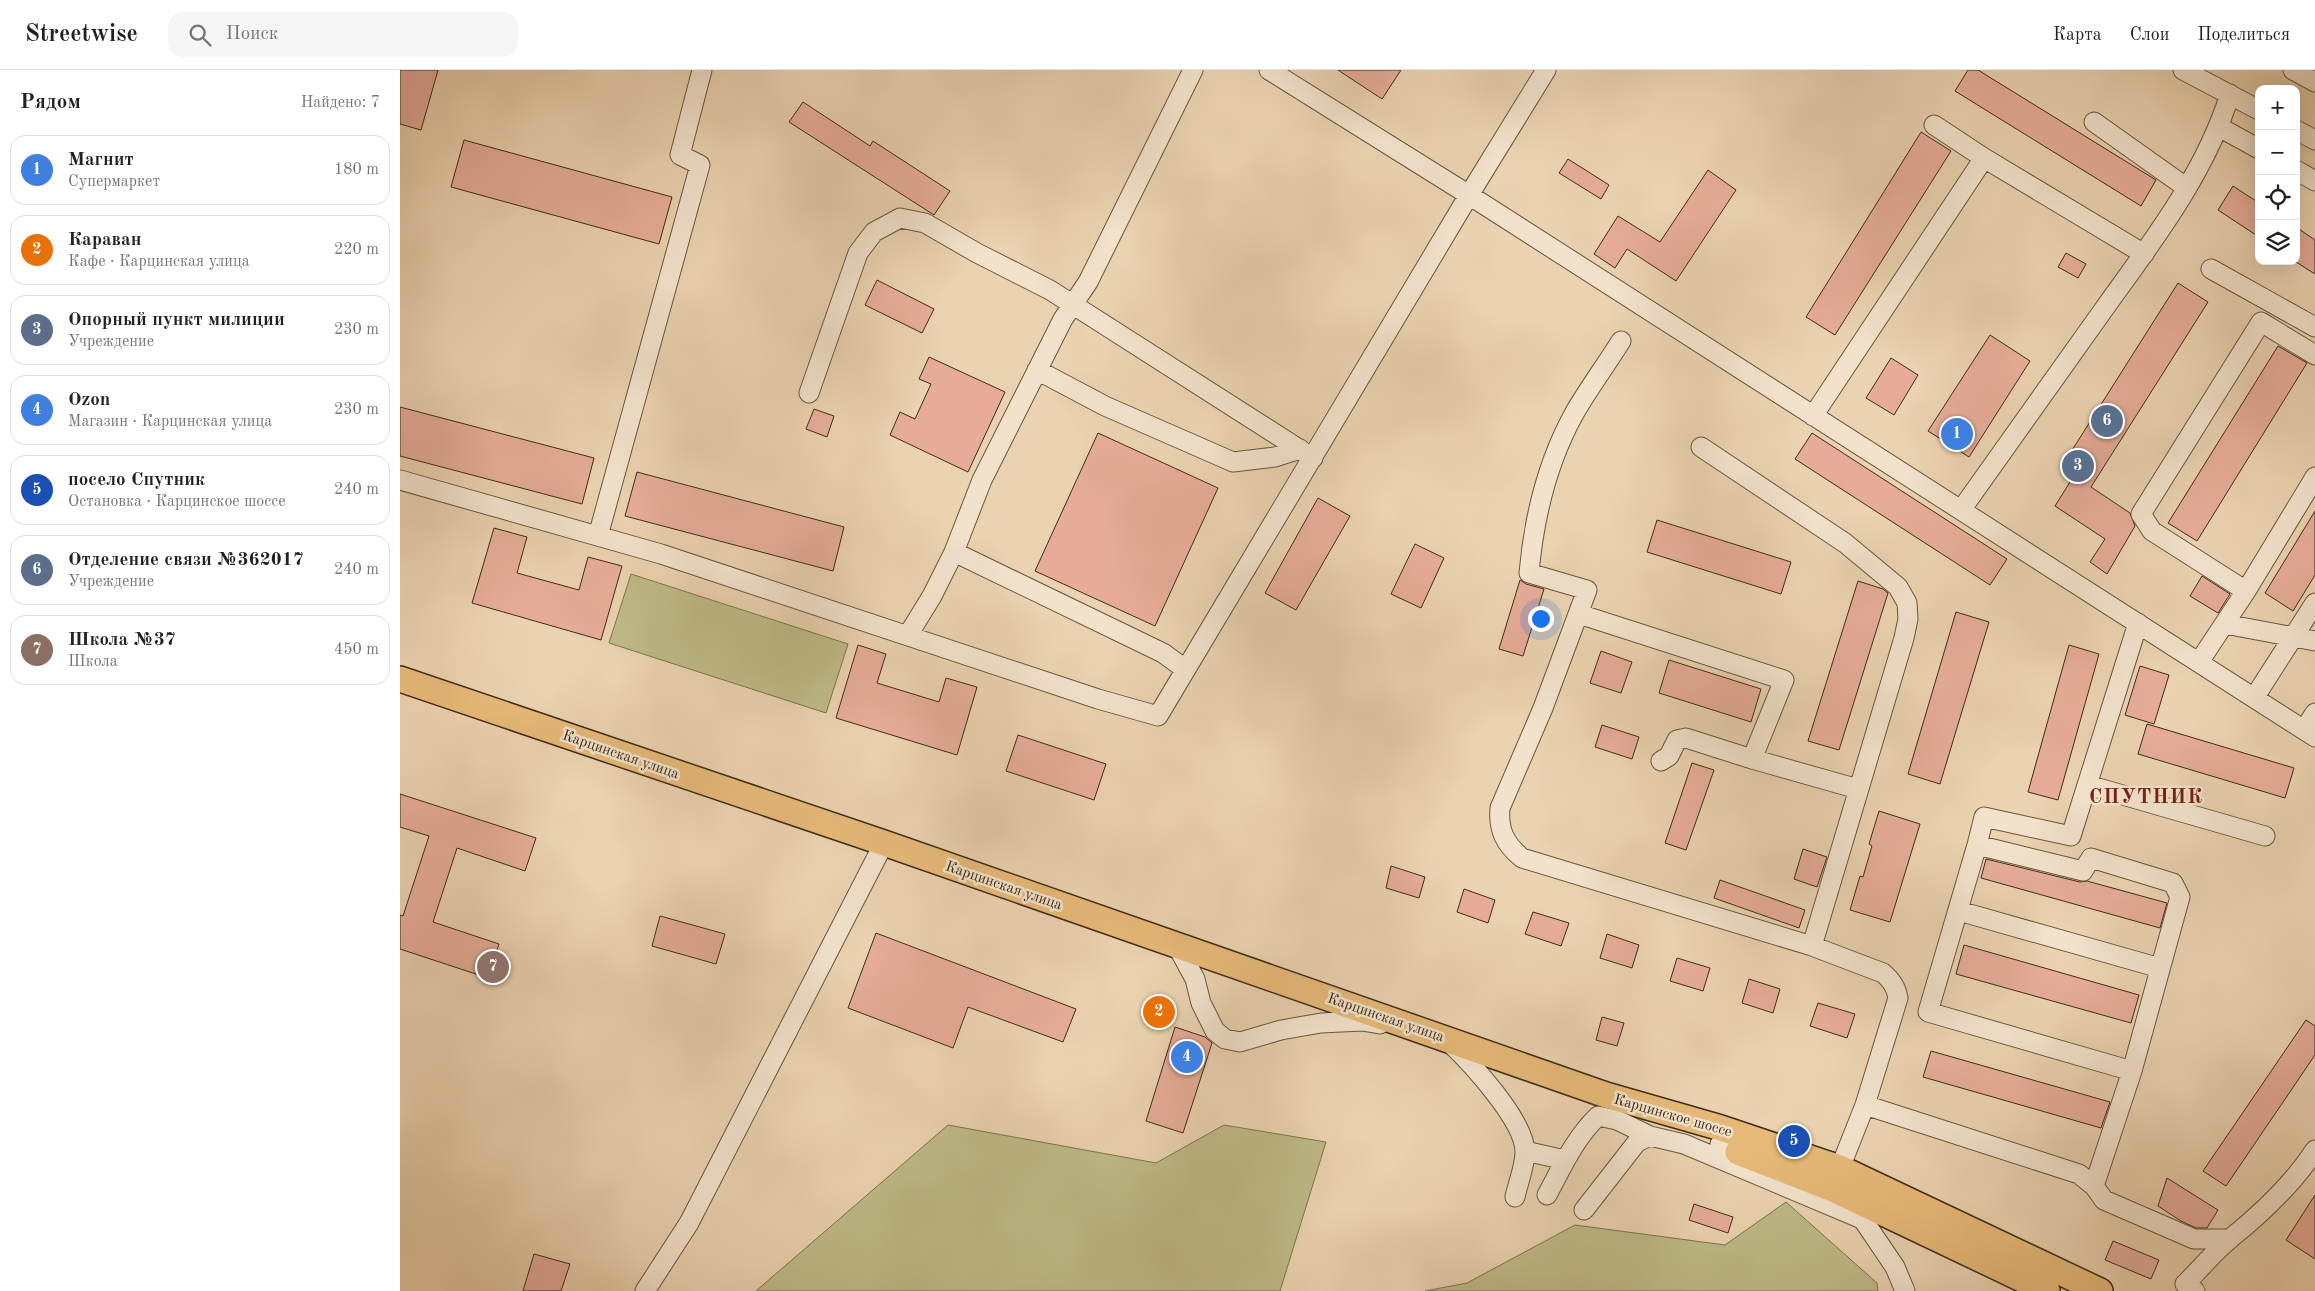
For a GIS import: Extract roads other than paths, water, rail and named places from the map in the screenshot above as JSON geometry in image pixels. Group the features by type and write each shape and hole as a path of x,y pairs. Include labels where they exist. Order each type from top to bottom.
{"main road":[{"name":"Карцинская улица","path":"400,679 884,843 1606,1095"},
{"name":"Карцинское шоссе","path":"1606,1095 1729,1148 1836,1179 2047,1291"},
{"name":"Карцинское шоссе","path":"1606,1095 1721,1128 2100,1291"}],"street":[{"path":"598,536 700,165 680,155 702,70"},
{"path":"908,635 932,596 954,552 982,480 1037,370 1073,304 1088,282 1193,70"},
{"path":"1269,70 1469,195 2310,734 2315,713"},
{"path":"400,480 670,557 1098,699 1158,716 1306,454 1546,70"},
{"path":"2183,70 2255,108"},
{"path":"2292,70 2315,82"},
{"path":"1961,510 2144,254 2187,188 2219,127 2230,94"},
{"path":"2094,122 2187,188"},
{"path":"1934,125 1984,158 2144,254"},
{"path":"2219,127 2255,147"},
{"path":"2300,132 2315,140"},
{"path":"1813,416 1984,158"},
{"path":"2300,172 2315,181"},
{"path":"810,393 858,254 874,232 900,218 925,223 977,253 1050,290 1306,454"},
{"path":"2211,269 2315,327"},
{"path":"2246,591 2152,531 2141,514 2261,322 2315,355"},
{"path":"1621,341 1574,413 1548,473 1533,532 1529,573 1587,590 1543,708 1500,808 1499,820 1502,835 1522,858 1812,946 1883,974 1897,988 1898,998 1865,1105 1836,1179 1894,1267 1905,1291"},
{"path":"1037,370 1105,406 1233,462 1306,454"},
{"path":"1701,447 1845,543 1898,587 1907,603 1908,619 1904,638 1812,946"},
{"path":"2199,662 2246,591 2315,477"},
{"path":"954,552 1163,653 1185,669"},
{"path":"2254,698 2315,603"},
{"path":"1579,614 1784,680 1752,759"},
{"path":"2132,1071 1928,1012 1959,911 1984,817 2071,836 2138,623"},
{"path":"2225,624 2315,640"},
{"path":"1661,761 1669,756 1677,740 1686,738 1858,789"},
{"path":"2088,785 2265,836"},
{"path":"645,1291 689,1223 884,843"},
{"path":"1977,845 2084,871 2091,858 2173,883 2180,897 2132,1071 2094,1186"},
{"path":"1959,911 2160,968"},
{"path":"1176,944 1194,979 1201,1003 1215,1031 1225,1039 1240,1042 1281,1030 1321,1023 1362,1021 1444,1037 1477,1069 1502,1102 1518,1128 1525,1151 1515,1197"},
{"path":"1865,1105 2079,1174 2094,1186 2104,1200 2194,1239 2230,1239"},
{"path":"1547,1195 1565,1160 1586,1127 1598,1116 1617,1120 1650,1136 1684,1144 1862,1219"},
{"path":"1584,1210 1637,1142 1650,1136"},
{"path":"2195,1291 2185,1284 2230,1239 2245,1228 2302,1170 2315,1150"},
{"path":"1525,1151 1565,1160"}],"place":[{"name":"Отделение связи №362017","path":"2107,421"},
{"name":"Магнит","path":"1957,434"},
{"name":"Опорный пункт милиции","path":"2078,466"},
{"name":"Школа №37","path":"493,967"},
{"name":"Караван","path":"1159,1012"},
{"name":"Ozon","path":"1187,1057"},
{"name":"посело Спутник","path":"1794,1141"}],"district":[{"name":"СПУТНИК","path":"2146,796"}]}
